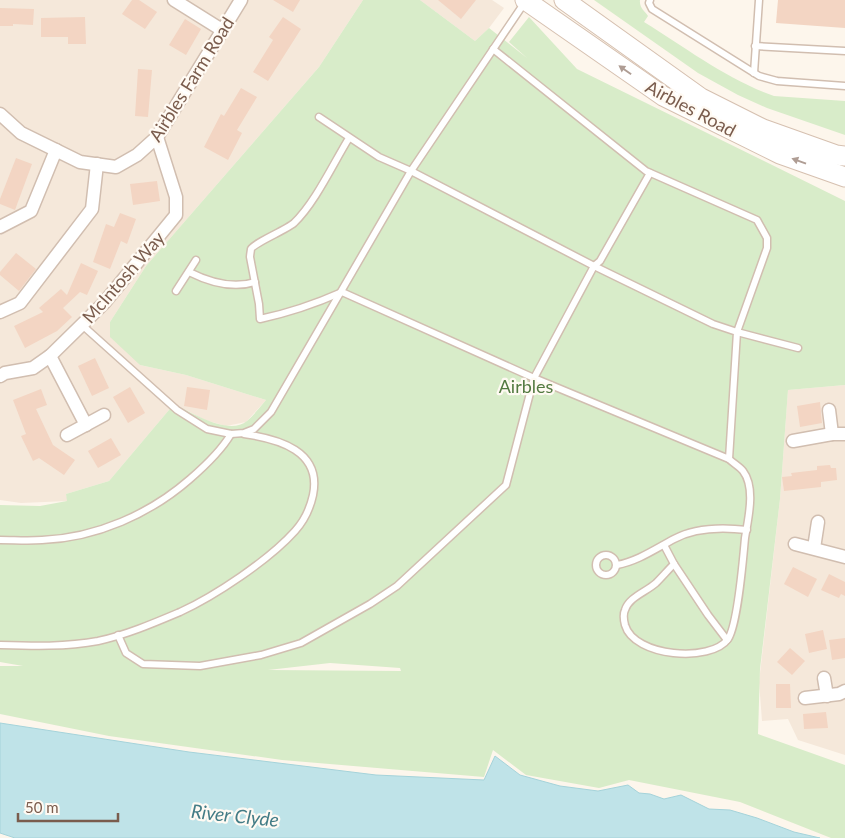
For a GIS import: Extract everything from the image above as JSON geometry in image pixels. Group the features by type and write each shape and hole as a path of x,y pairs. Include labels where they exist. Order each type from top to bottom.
{"main road":[{"name":"Airbles Road","path":"525,0 662,96 780,154 845,178"},
{"name":"Airbles Road","path":"564,0 701,98 763,129 836,155 845,156"}],"street":[{"path":"174,0 222,30"},
{"name":"Airbles Farm Road","path":"0,114 21,134 80,162 116,167 137,155 158,137 241,0"},
{"name":"McIntosh Way","path":"0,376 5,373 33,368 50,356 104,303 176,216 176,197 158,137"},
{"path":"0,227 32,212 56,150"},
{"path":"0,312 20,303 92,209 97,164"},
{"path":"50,356 86,425"},
{"path":"793,441 838,434 829,410"},
{"path":"67,434 104,415"},
{"path":"814,548 818,522"},
{"path":"795,544 845,557"},
{"path":"824,678 826,696"},
{"path":"805,698 839,694 845,691"}],"lane":[{"path":"244,434 254,429 271,412 411,171 525,0"},
{"path":"650,0 649,4 652,9 754,73 777,81 845,86"},
{"path":"754,73 758,0"},
{"path":"756,46 845,51"},
{"path":"493,49 650,173 757,220 767,238 767,248 737,332 729,459"},
{"path":"319,117 379,157 411,171 594,266 713,324 798,348"},
{"path":"349,138 309,206 294,223 280,233 254,245 251,250 250,257 260,319 288,313 342,292 534,378 729,459 743,472 750,493 734,619 727,640 712,650 702,652 668,652 649,648 639,643 627,631 624,620 625,610 632,599 655,583 674,564"},
{"path":"118,635 126,653 143,664 200,666 261,655 301,642 370,604 397,586 506,485 534,378 594,266 600,261 650,173"},
{"path":"176,291 196,260"},
{"path":"189,272 211,281 225,284 248,284 255,282"},
{"path":"0,645 68,645 98,641 181,611 209,596 282,544 305,518 311,504 315,480 312,469 306,459 296,450 282,442 263,436 231,434 207,429 177,410 82,325"},
{"path":"0,540 43,540 82,534 122,522 144,512 176,491 204,467 231,434"},
{"path":"617,565 627,563 674,539 702,529 746,530"},
{"path":"664,545 674,564 727,640"}],"shaded area":[{"path":"0,0 363,0 319,67 146,266 110,322 140,365 186,375 266,400 246,422 226,426 205,420 174,404 109,481 66,494 68,501 21,503 0,500"},
{"path":"420,0 492,0 504,8 489,28 475,41"},
{"path":"845,385 845,755 798,740 788,719 762,721 759,682 780,499 788,390"}],"green space":[{"name":"Airbles","path":"363,0 420,0 475,41 489,28 527,58 509,42 529,17 577,69 845,201 845,385 788,390 780,499 760,669 758,734 845,765 845,838 831,838 740,802 629,780 599,788 526,775 493,750 484,777 282,760 109,736 0,714 0,666 23,666 0,662 0,505 40,506 67,501 66,494 109,481 174,404 210,422 231,426 247,421 266,400 186,375 140,365 110,337 110,322 146,266 319,67","holes":["330,663 400,668 401,671 268,670"]},
{"path":"594,0 640,0 641,7 648,16 644,22 708,63 740,81 774,96 845,101 845,135 767,108 738,95 698,73"}],"water":[{"name":"River Clyde","path":"0,723 189,752 376,775 484,780 495,756 520,775 560,786 598,791 628,785 639,793 650,794 664,799 681,795 709,809 730,810 794,832 820,838 15,838 0,833"}],"building":[{"path":"132,0 139,0 157,12 145,29 122,14"},
{"path":"273,0 300,0 293,12"},
{"path":"438,0 476,0 461,19"},
{"path":"778,0 845,0 845,28 776,23"},
{"path":"0,8 34,9 33,25 13,24 13,26 0,26"},
{"path":"85,17 86,44 68,44 68,37 41,37 41,18"},
{"path":"283,17 301,29 268,81 253,72 273,40 269,37"},
{"path":"185,19 201,29 186,55 169,45"},
{"path":"138,69 152,70 148,117 135,116"},
{"path":"241,88 257,97 237,130 242,133 228,160 204,147 221,114 224,116"},
{"path":"16,158 32,164 15,210 0,204 0,199"},
{"path":"157,181 160,201 133,205 130,184"},
{"path":"120,213 136,219 127,244 121,241 110,269 93,262 106,224 114,227"},
{"path":"16,253 36,269 19,291 0,275 0,272"},
{"path":"81,263 98,271 87,295 80,292 63,308 72,317 57,331 25,348 14,326 43,312 39,308 61,289 67,295"},
{"path":"95,358 109,388 92,396 78,366"},
{"path":"130,387 145,413 128,423 113,397"},
{"path":"187,387 210,390 207,410 184,406"},
{"path":"41,389 47,405 36,409 53,445 75,460 64,475 39,458 33,461 21,436 26,434 13,400"},
{"path":"820,402 822,423 800,427 797,406"},
{"path":"111,438 121,455 98,468 88,451"},
{"path":"830,465 831,468 836,468 837,480 821,482 821,487 784,491 782,477 792,476 791,473 817,470 817,466"},
{"path":"793,567 817,579 808,597 784,584"},
{"path":"829,574 845,582 845,596 841,594 839,598 821,590"},
{"path":"823,630 827,649 809,653 805,634"},
{"path":"845,638 845,658 832,660 829,640"},
{"path":"790,648 805,661 792,675 777,662"},
{"path":"776,684 790,684 791,708 776,708"},
{"path":"826,712 828,728 804,729 803,714"}]}
